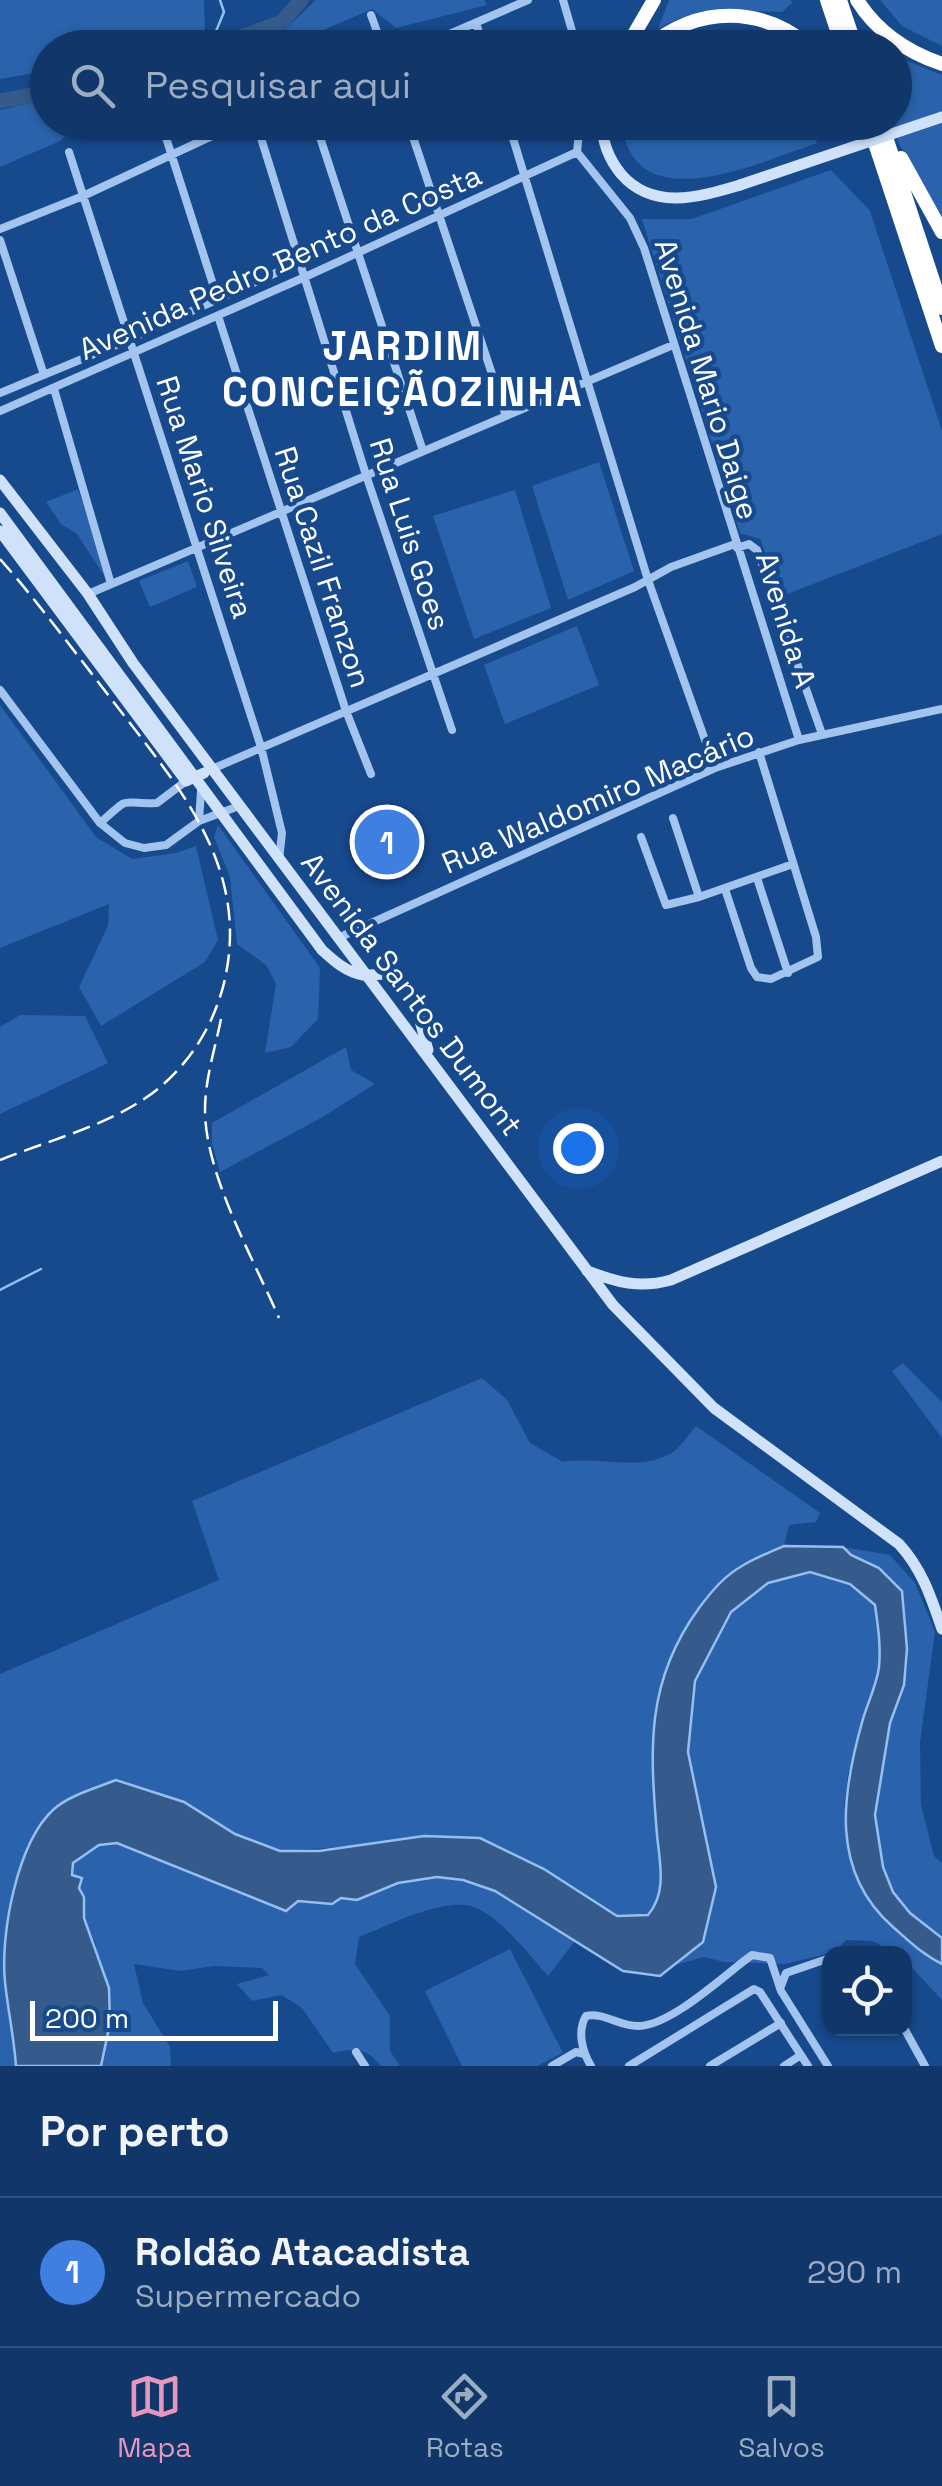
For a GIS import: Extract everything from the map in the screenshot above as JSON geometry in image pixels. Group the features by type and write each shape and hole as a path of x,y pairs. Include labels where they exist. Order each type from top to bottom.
{"highway":[{"path":"636,30 654,0"},
{"path":"827,0 837,30"},
{"path":"840,0 850,30"},
{"path":"856,0 884,30"},
{"path":"676,30 692,20 730,15 768,21 783,30"},
{"path":"912,51 942,64"},
{"path":"878,140 942,346"},
{"path":"879,140 942,308"},
{"path":"883,140 942,232"}],"main road":[{"path":"912,127 942,117"},
{"path":"604,140 606,151 635,186 652,196 684,198 740,185 874,140"},
{"name":"Avenida Santos Dumont","path":"0,480 586,1270 647,1342 714,1408 900,1544 926,1583 942,1629"},
{"path":"0,513 192,779"},
{"path":"0,531 192,779 224,814 322,950 341,966 366,975 384,974 400,983 416,1010 430,1059"},
{"path":"192,779 212,769"},
{"path":"586,1270 624,1285 649,1286 671,1280 942,1161"}],"street":[{"path":"459,30 528,0"},
{"path":"563,0 572,30"},
{"path":"371,15 376,30"},
{"path":"476,23 478,30"},
{"path":"167,140 218,300"},
{"path":"0,228 83,196 202,140"},
{"name":"Rua Luis Goes","path":"262,140 366,475 452,730"},
{"path":"321,140 423,451"},
{"path":"414,140 506,416"},
{"path":"513,140 648,580 715,768"},
{"path":"578,152 579,140"},
{"name":"Rua Mario Silveira","path":"69,152 262,747 282,833 279,860"},
{"name":"Avenida Pedro Bento da Costa","path":"0,411 305,278 578,152"},
{"name":"Avenida Mario Daige","path":"578,152 638,233 736,546"},
{"path":"0,240 44,375"},
{"name":"Avenida Pedro Bento da Costa","path":"0,393 300,262"},
{"name":"Rua Cazil Franzon","path":"218,316 346,711 371,774"},
{"path":"88,594 673,345"},
{"path":"54,388 111,584"},
{"name":"Avenida A","path":"799,740 736,546 749,544 757,550 822,734"},
{"path":"212,769 671,567 736,546"},
{"path":"761,623 780,616"},
{"path":"777,670 797,664"},
{"path":"0,690 114,838 157,848 176,840 199,821 239,806"},
{"name":"Rua Waldomiro Macário","path":"338,938 715,768 822,734 942,709"},
{"path":"725,888 757,977 771,979 818,957 758,752"},
{"path":"100,822 122,802 157,803 192,779 202,794 199,821"},
{"path":"674,818 698,898"},
{"path":"641,837 666,905 698,898 793,864"},
{"path":"756,878 788,973"},
{"path":"591,2066 584,2054 581,2026 586,2016 600,2016 630,2026 656,2024 752,1955 770,1958 781,1990 828,2066"},
{"path":"781,1990 786,1973 822,1961"},
{"path":"630,2066 750,1990 760,1992 808,2066"},
{"path":"710,2066 782,2024"},
{"path":"908,2036 925,2066"},
{"path":"356,2052 365,2066"},
{"path":"552,2066 576,2052 584,2054"},
{"path":"784,2066 801,2056"}],"shaded area":[{"path":"0,0 204,0 205,30 30,30 30,74 0,79"},
{"path":"316,0 484,0 487,5 396,28 372,9 323,30 284,30"},
{"path":"669,0 792,3 782,12 703,13 658,29"},
{"path":"880,0 942,0 942,46 902,26"},
{"path":"912,63 942,75 942,220 897,140 912,140"},
{"path":"30,103 30,140 61,140 0,167 0,110"},
{"path":"627,140 817,143 702,178 673,178 649,171 631,153"},
{"path":"831,170 870,211 942,431 942,534 782,596 760,539 740,533 642,219 692,219"},
{"path":"599,462 634,571 568,600 532,486"},
{"path":"78,489 103,574 77,534 61,524 46,502"},
{"path":"515,490 551,608 474,639 433,516"},
{"path":"188,561 197,587 150,607 139,581"},
{"path":"577,626 599,685 505,724 484,665"},
{"path":"0,705 96,837 132,859 196,846 218,940 205,962 101,1026 79,987 108,926 109,904 0,948"},
{"path":"218,825 320,968 318,1019 291,1047 265,1053 276,984 266,965 237,944 230,877 214,837"},
{"path":"20,1015 85,1016 108,1063 0,1114 0,1027"},
{"path":"346,1047 351,1070 375,1084 220,1172 212,1144 212,1123"},
{"path":"903,1363 942,1402 942,1438 892,1371"},
{"path":"482,1378 507,1400 530,1443 563,1462 656,1460 676,1450 696,1426 820,1513 816,1522 789,1525 784,1546 738,1568 689,1626 673,1653 662,1679 653,1734 661,1874 658,1896 648,1916 617,1916 544,1869 480,1838 280,1851 235,1834 184,1802 22,1862 4,1943 16,2066 0,2066 0,1674 219,1580 192,1501"},
{"path":"784,1546 843,1547 879,1568 902,1591 907,1649 904,1685 890,1723 875,1815 883,1867 893,1892 910,1913 942,1938 942,1964 893,1927 872,1905 858,1881 850,1856 846,1802 856,1747 879,1667 875,1605 850,1584 810,1572 768,1583 731,1612 695,1681 688,1752 716,1887 703,1942 660,1976 623,1971 495,1891 463,1880 437,1877 398,1883 357,1900 341,1898 332,1904 298,1901 286,1911 117,1843 99,1845 73,1863 72,1875 82,1878 79,1888 84,1897 84,1918 109,1988 110,2023 101,2066 16,2066 4,1962 9,1915 21,1866 41,1824 54,1809 116,1780 184,1802 235,1834 280,1851 319,1851 424,1836 480,1838 544,1869 617,1916 648,1915 660,1888 653,1745 660,1690 669,1663 681,1635 718,1585 742,1566"},
{"path":"843,1547 890,1555 915,1583 935,1632 920,1742 921,1805 934,1856 942,1863 942,1938 902,1904 884,1871 877,1830 878,1786 890,1724 905,1678 907,1649 879,1569"},
{"path":"810,1572 850,1584 875,1605 879,1671 848,1774 844,1807 928,1958 942,1964 942,2000 912,1968 912,1946 882,1946 873,1941 846,1940 840,1946 822,1946 822,1955 785,1964 724,1962 704,1957 672,1966 703,1942 716,1887 688,1752 695,1681 731,1612 768,1583"},
{"path":"117,1843 286,1911 298,1901 332,1904 401,1882 450,1879 514,1902 575,1941 548,1976 499,1923 465,1905 425,1911 359,1937 355,1964 390,2016 390,2051 400,2066 381,2066 360,2050 333,2053 302,2008 282,1995 252,2001 237,1984 269,1975 262,1968 214,1966 180,1971 134,1964 143,2003 170,2047 171,2066 101,2066 110,2023 95,1942 84,1918 84,1897 72,1875 72,1863 99,1845"},
{"path":"510,1949 563,2053 537,2066 462,2066 425,1991"}],"waterway":[{"path":"216,30 224,12 220,0"},
{"path":"260,30 282,22 301,0"},
{"path":"0,101 30,95"},
{"path":"0,1290 41,1269"}],"railway":[{"path":"0,559 183,795 218,865 228,903 230,944 223,987 213,1016 190,1055 170,1078 123,1111 0,1160"},
{"path":"221,1019 207,1087 207,1135 232,1216 279,1318"}],"place":[{"name":"Roldão Atacadista","path":"387,842"}],"district":[{"name":"JARDIM CONCEIÇÃOZINHA","path":"403,369"}]}
